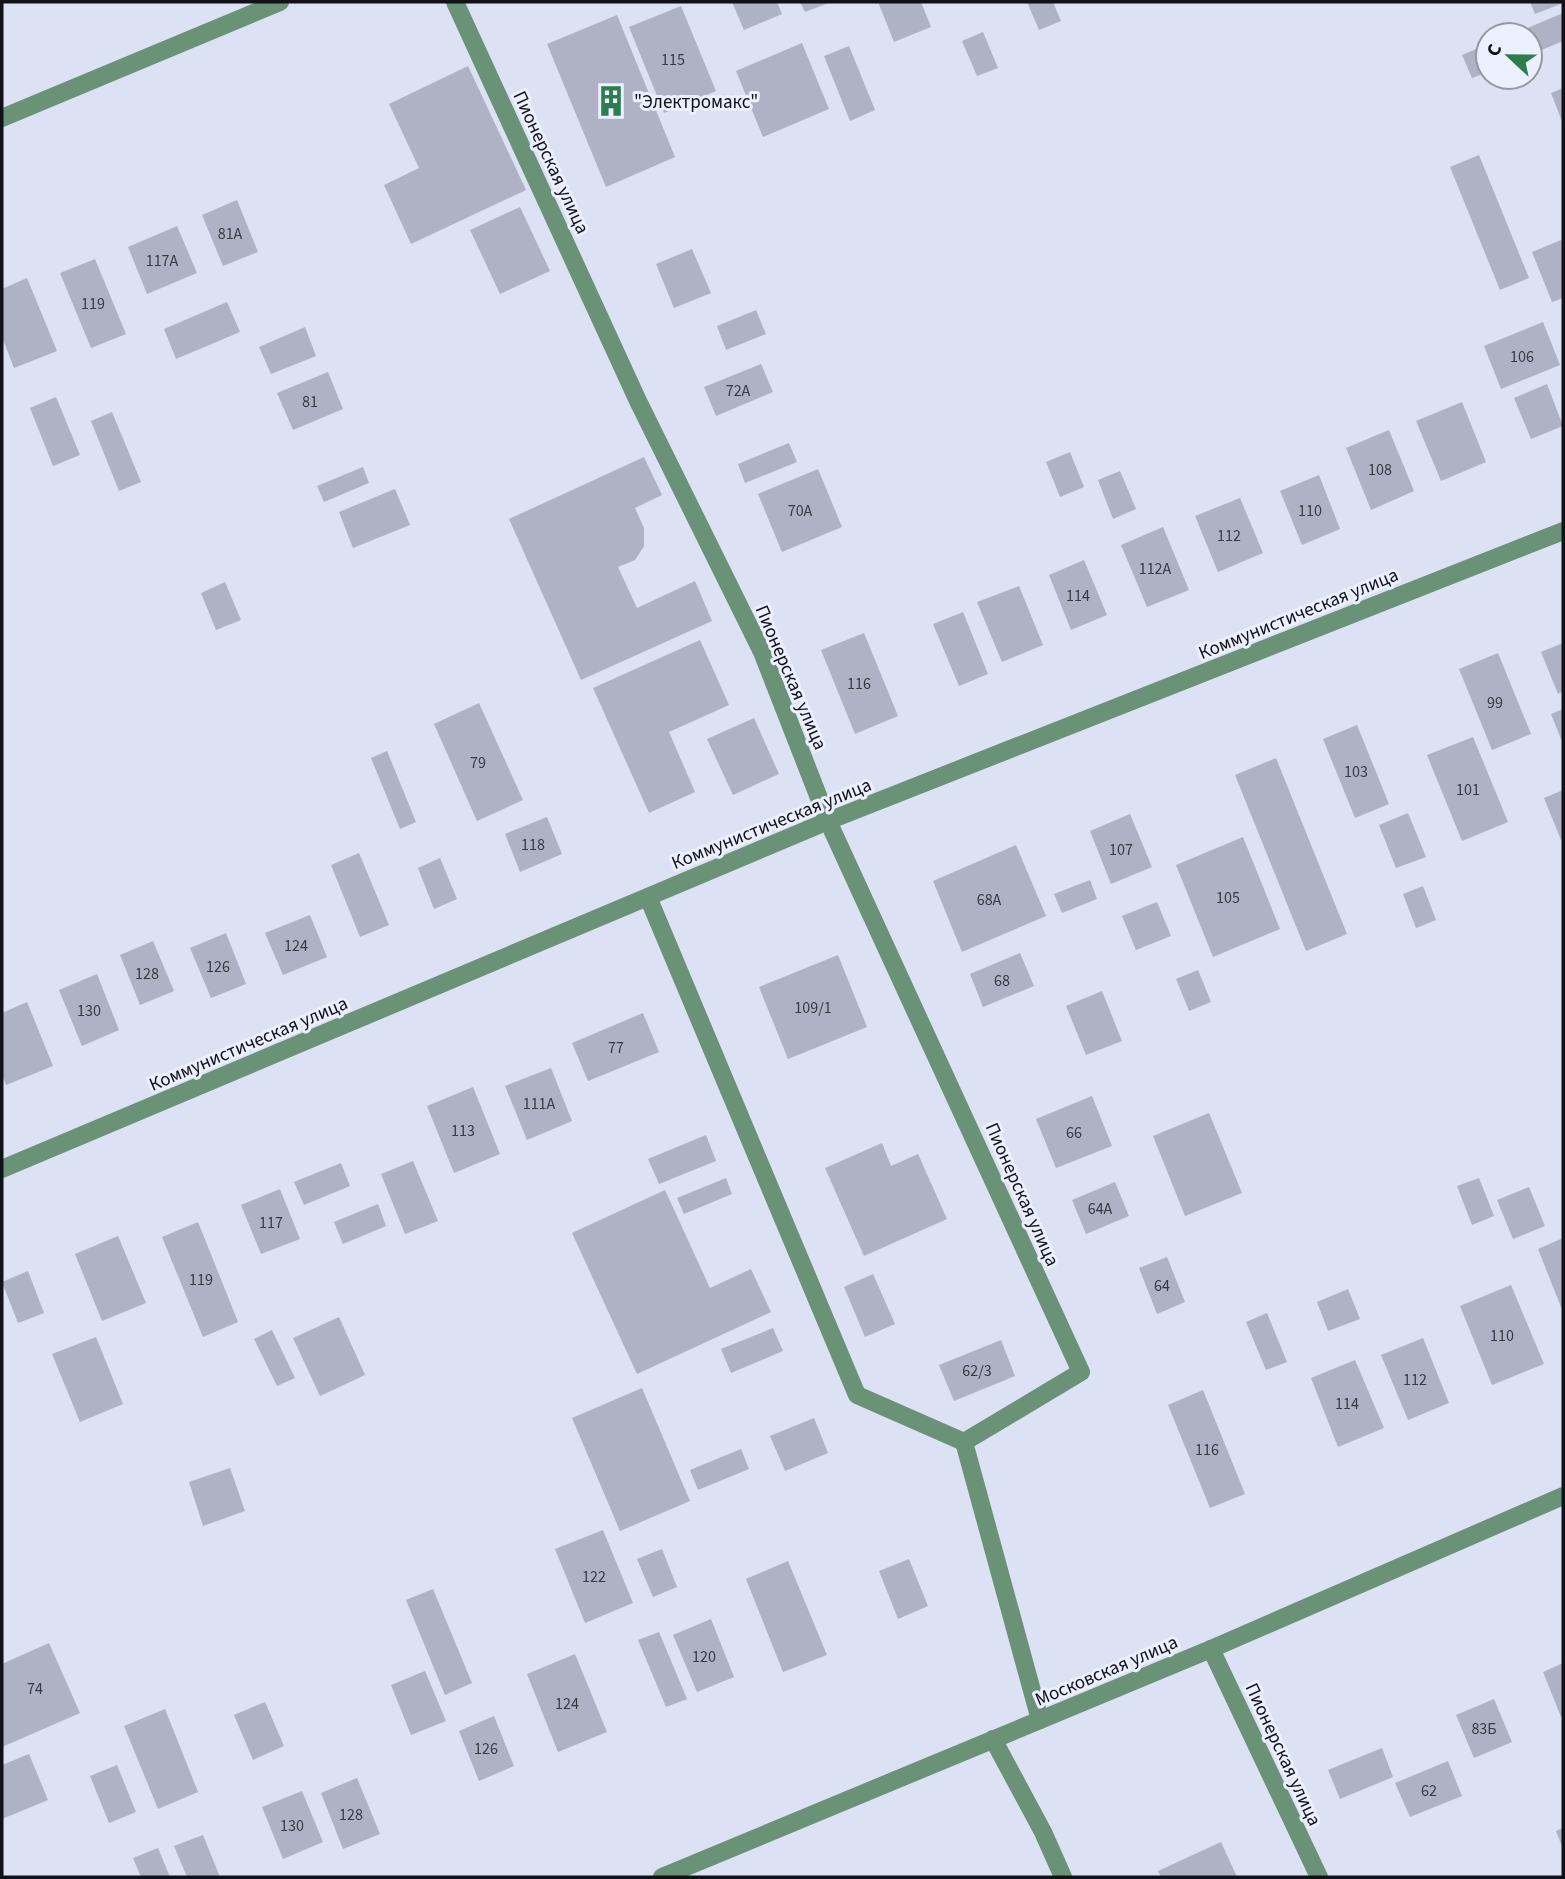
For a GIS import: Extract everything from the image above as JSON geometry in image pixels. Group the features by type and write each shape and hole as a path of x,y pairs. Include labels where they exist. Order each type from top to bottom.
{"street":[{"path":"2,118 280,2"},
{"name":"Пионерская улица","path":"455,2 638,401 762,652 828,821 1080,1372 964,1442"},
{"name":"Коммунистическая улица","path":"2,1169 828,821 1563,531"},
{"path":"648,897 857,1395 964,1442 1040,1720"},
{"name":"Московская улица","path":"662,1877 1211,1649 1563,1496"},
{"name":"Пионерская улица","path":"1211,1649 1319,1877"},
{"path":"993,1739 1043,1832 1063,1877"}],"building":[{"path":"732,2 777,2 782,14 744,30"},
{"path":"800,2 831,2 805,12"},
{"path":"878,2 921,2 931,27 894,42"},
{"path":"1027,2 1053,2 1061,21 1039,30"},
{"path":"1530,2 1563,2 1563,3 1535,14"},
{"path":"681,6 716,91 664,113 629,27"},
{"path":"1563,13 1563,41 1544,49 1544,21"},
{"name":"\"Электромакс\"","path":"617,15 675,157 606,187 547,44"},
{"path":"983,32 998,68 977,76 962,41"},
{"path":"802,43 829,109 763,137 736,71"},
{"path":"849,46 875,110 850,121 824,56"},
{"path":"1474,50 1474,77 1472,78 1462,55"},
{"path":"468,66 526,190 411,244 384,185 419,168 389,104"},
{"path":"1563,88 1563,124 1551,93"},
{"path":"1479,155 1529,278 1500,290 1450,167"},
{"path":"237,200 258,252 223,266 202,215"},
{"path":"520,207 550,271 500,294 470,230"},
{"path":"177,226 197,273 147,294 128,247"},
{"path":"1561,240 1563,298 1552,302 1532,252"},
{"path":"692,249 711,293 674,308 656,264"},
{"path":"95,259 126,334 91,348 60,273"},
{"path":"27,278 57,351 14,368 2,337 2,289"},
{"path":"227,302 240,332 176,359 164,329"},
{"path":"756,310 766,334 726,350 717,326"},
{"path":"1543,322 1560,365 1501,389 1484,346"},
{"path":"305,327 316,356 271,374 259,347"},
{"path":"761,364 773,392 716,416 704,387"},
{"path":"328,372 343,409 293,430 277,393"},
{"path":"1547,384 1563,426 1531,439 1514,398"},
{"path":"56,397 80,455 53,466 30,408"},
{"path":"1462,402 1486,462 1441,481 1416,421"},
{"path":"112,412 141,482 119,491 91,421"},
{"path":"1389,430 1414,491 1371,510 1346,448"},
{"path":"789,443 797,462 745,483 738,464"},
{"path":"1070,452 1084,487 1060,497 1046,462"},
{"path":"644,457 662,495 635,508 644,528 644,546 635,560 618,567 637,608 695,581 712,621 581,680 509,519"},
{"path":"363,467 369,483 324,502 317,486"},
{"path":"818,469 842,527 782,552 758,494"},
{"path":"1120,471 1136,509 1113,519 1098,480"},
{"path":"1319,475 1340,529 1302,545 1280,491"},
{"path":"395,489 410,525 353,548 339,512"},
{"path":"1240,498 1263,553 1218,572 1195,516"},
{"path":"1163,527 1189,590 1147,607 1121,545"},
{"path":"1084,560 1107,615 1071,630 1049,575"},
{"path":"225,582 241,620 216,630 201,593"},
{"path":"1019,586 1043,645 1002,662 977,602"},
{"path":"963,612 988,674 959,686 933,624"},
{"path":"864,633 898,716 855,734 821,650"},
{"path":"700,640 729,705 669,732 695,792 649,813 593,688"},
{"path":"1563,643 1563,691 1558,694 1541,652"},
{"path":"1498,653 1531,734 1492,750 1459,669"},
{"path":"479,703 523,800 477,821 434,724"},
{"path":"1563,709 1563,744 1551,714"},
{"path":"754,718 779,774 733,795 707,739"},
{"path":"1357,725 1389,804 1355,818 1323,739"},
{"path":"1473,737 1508,822 1462,841 1427,755"},
{"path":"387,751 416,822 400,829 371,758"},
{"path":"1276,758 1347,934 1306,951 1235,775"},
{"path":"1563,790 1563,839 1561,840 1544,798"},
{"path":"1408,813 1426,857 1396,868 1379,825"},
{"path":"1130,814 1152,867 1111,884 1090,831"},
{"path":"547,817 562,854 520,872 505,834"},
{"path":"1243,837 1280,929 1213,957 1176,865"},
{"path":"1016,845 1046,916 962,952 933,881"},
{"path":"359,853 389,925 360,937 331,865"},
{"path":"440,858 457,899 434,909 418,868"},
{"path":"1090,880 1097,899 1062,913 1054,894"},
{"path":"1423,886 1436,920 1416,928 1403,894"},
{"path":"1157,902 1171,936 1136,950 1122,916"},
{"path":"310,915 327,957 283,975 265,933"},
{"path":"226,933 246,984 211,998 190,948"},
{"path":"153,941 174,991 140,1005 120,955"},
{"path":"1020,953 1034,986 983,1007 970,974"},
{"path":"838,955 867,1027 788,1059 759,987"},
{"path":"1198,970 1211,1002 1189,1011 1176,979"},
{"path":"97,974 119,1030 82,1046 59,990"},
{"path":"1102,991 1122,1041 1086,1055 1066,1006"},
{"path":"27,1002 53,1066 6,1085 2,1075 2,1013"},
{"path":"643,1013 659,1052 588,1081 572,1043"},
{"path":"551,1068 572,1121 527,1140 505,1086"},
{"path":"473,1087 500,1154 454,1173 427,1106"},
{"path":"1092,1096 1112,1146 1056,1168 1036,1119"},
{"path":"1209,1113 1242,1193 1185,1216 1153,1136"},
{"path":"706,1135 716,1161 659,1184 648,1159"},
{"path":"882,1143 891,1166 918,1154 947,1219 864,1256 825,1168"},
{"path":"413,1161 438,1221 405,1234 381,1174"},
{"path":"341,1163 350,1186 304,1205 294,1182"},
{"path":"726,1178 732,1194 684,1214 677,1198"},
{"path":"1479,1178 1494,1216 1472,1225 1457,1186"},
{"path":"1115,1182 1129,1216 1086,1234 1072,1200"},
{"path":"1529,1187 1545,1226 1513,1239 1497,1200"},
{"path":"280,1189 300,1239 261,1254 241,1205"},
{"path":"665,1190 710,1288 751,1269 771,1312 637,1374 572,1233"},
{"path":"378,1204 386,1226 343,1244 334,1222"},
{"path":"198,1222 238,1322 203,1337 162,1237"},
{"path":"118,1236 146,1303 102,1321 75,1254"},
{"path":"1563,1238 1563,1312 1538,1249"},
{"path":"1167,1257 1185,1302 1157,1314 1139,1268"},
{"path":"28,1271 44,1313 18,1323 2,1282"},
{"path":"873,1274 895,1324 865,1337 844,1287"},
{"path":"1511,1285 1544,1364 1492,1385 1460,1306"},
{"path":"1348,1289 1360,1319 1328,1331 1317,1302"},
{"path":"1267,1313 1287,1362 1266,1370 1246,1322"},
{"path":"339,1317 365,1375 320,1396 293,1338"},
{"path":"773,1328 783,1351 731,1373 721,1349"},
{"path":"272,1330 295,1378 277,1386 254,1339"},
{"path":"96,1337 123,1404 80,1422 52,1354"},
{"path":"1423,1338 1449,1403 1408,1420 1381,1355"},
{"path":"1001,1340 1015,1376 954,1401 939,1365"},
{"path":"1355,1360 1384,1428 1338,1447 1311,1378"},
{"path":"642,1388 690,1501 620,1531 572,1418"},
{"path":"1203,1390 1245,1494 1210,1508 1168,1405"},
{"path":"814,1418 828,1453 785,1471 770,1436"},
{"path":"741,1449 749,1469 698,1490 690,1470"},
{"path":"230,1468 245,1511 203,1526 189,1482"},
{"path":"603,1530 633,1603 585,1623 555,1549"},
{"path":"662,1549 677,1587 653,1597 637,1559"},
{"path":"909,1559 928,1606 898,1619 879,1571"},
{"path":"788,1561 827,1655 783,1672 746,1579"},
{"path":"433,1589 472,1683 445,1695 406,1600"},
{"path":"711,1619 734,1677 697,1692 673,1635"},
{"path":"659,1632 687,1699 666,1707 638,1640"},
{"path":"49,1643 80,1713 2,1747 2,1664"},
{"path":"575,1654 607,1732 558,1752 527,1674"},
{"path":"1563,1663 1563,1716 1561,1717 1543,1672"},
{"path":"425,1671 446,1721 411,1735 391,1685"},
{"path":"1494,1699 1512,1742 1474,1758 1456,1715"},
{"path":"265,1702 284,1746 253,1760 234,1715"},
{"path":"165,1709 198,1792 158,1809 124,1726"},
{"path":"494,1716 514,1766 479,1781 459,1731"},
{"path":"1382,1748 1393,1777 1340,1799 1328,1770"},
{"path":"29,1754 48,1800 2,1819 2,1765"},
{"path":"1448,1761 1462,1796 1410,1817 1395,1783"},
{"path":"117,1765 136,1812 109,1823 90,1776"},
{"path":"357,1778 380,1834 343,1849 321,1793"},
{"path":"302,1791 323,1842 283,1859 262,1807"},
{"path":"1563,1828 1563,1849 1556,1831"},
{"path":"203,1835 220,1877 187,1877 174,1846"},
{"path":"1221,1842 1237,1877 1161,1877 1158,1871"},
{"path":"158,1848 170,1877 141,1877 133,1858"}],"place":[{"name":"\"Электромакс\"","path":"611,101"}]}
